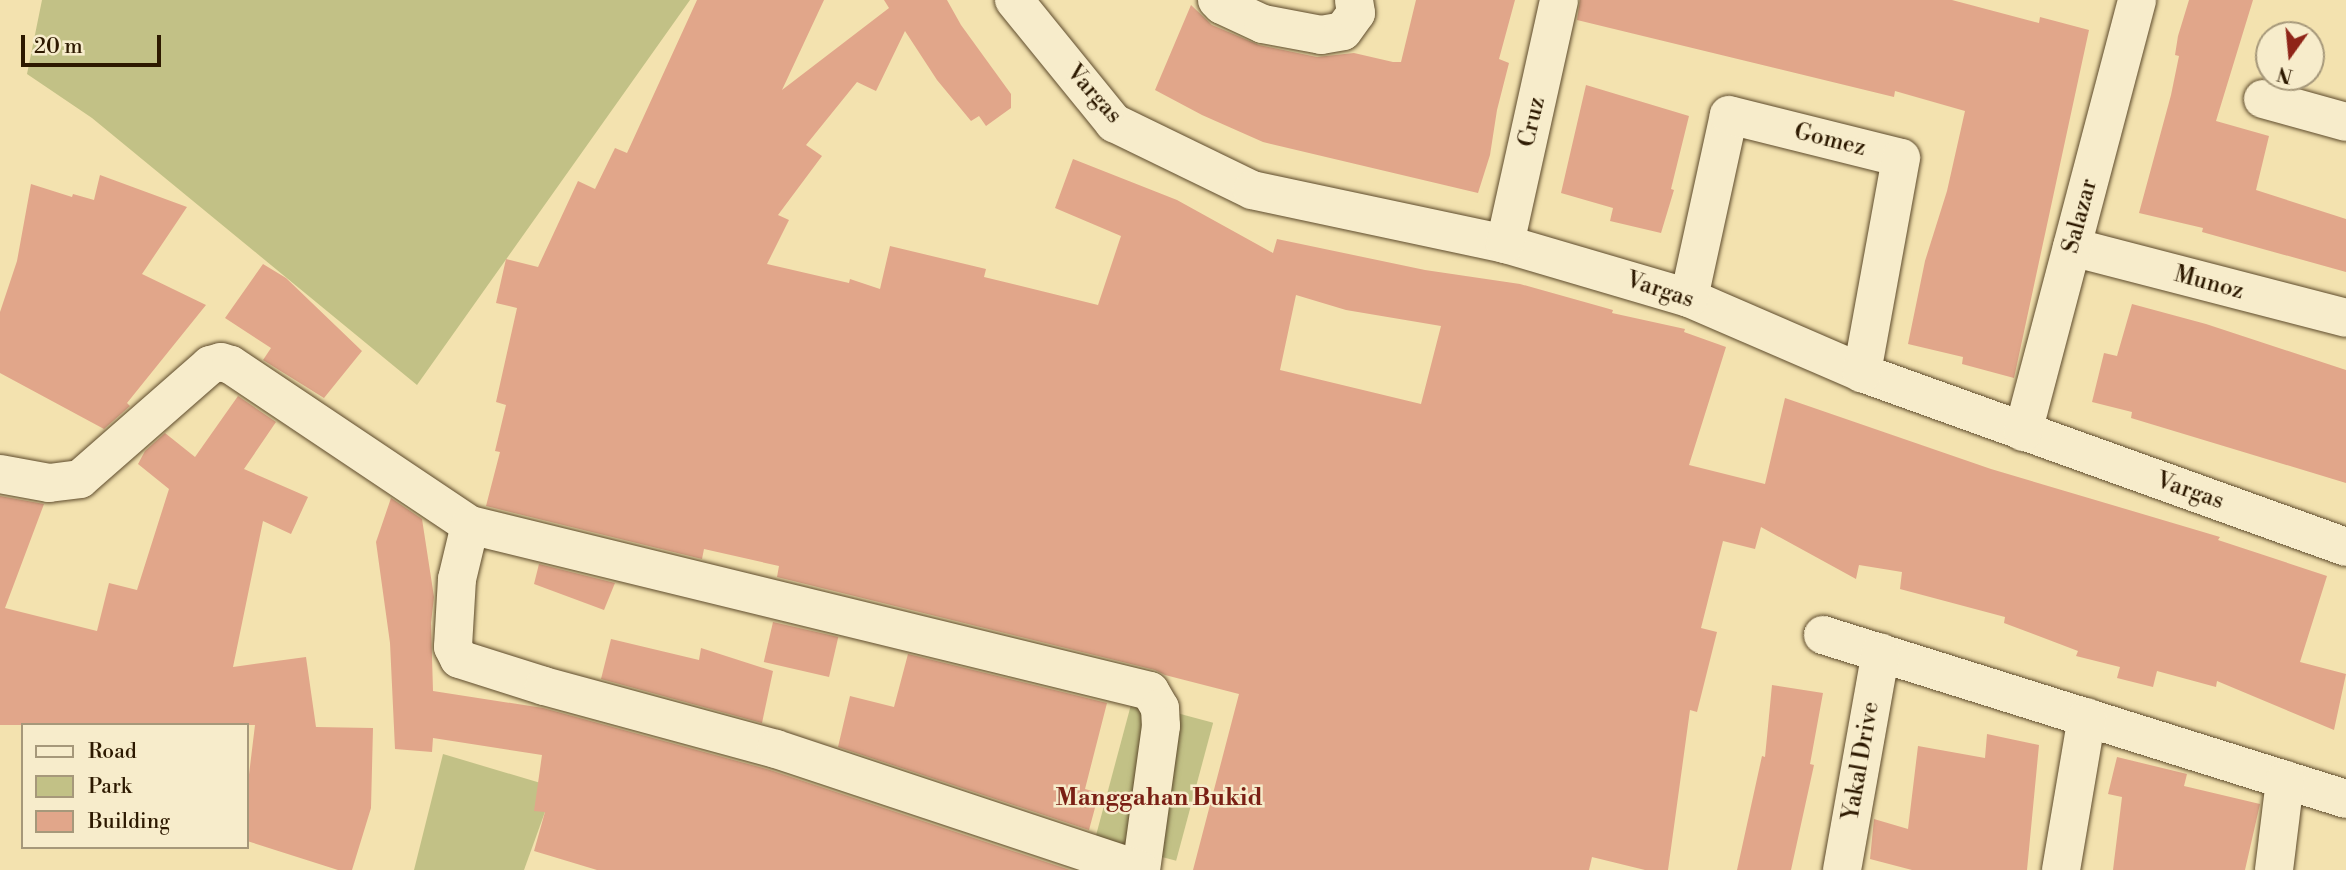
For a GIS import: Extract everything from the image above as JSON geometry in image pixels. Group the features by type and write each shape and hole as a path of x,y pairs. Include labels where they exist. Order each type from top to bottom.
{"street":[{"name":"Vargas","path":"1014,0 1114,123 1252,190 1505,244 1689,298 1862,373 2346,547"},
{"path":"1217,0 1263,24 1321,35 1343,31 1356,13 1354,0"},
{"name":"Cruz","path":"1505,244 1559,0"},
{"name":"Salazar","path":"2023,432 2133,1"},
{"path":"2263,99 2346,122"},
{"name":"Gomez","path":"1689,298 1729,115 1901,158 1862,373"},
{"name":"Munoz","path":"2071,247 2346,318"},
{"path":"0,474 49,483 79,480 210,365 221,362 231,365 470,525 1150,691 1160,708 1161,726 1140,870 776,749 544,686 458,659 453,647 457,579 470,525"},
{"path":"1823,635 2346,799"},
{"name":"Yakal Drive","path":"1842,870 1881,652"},
{"path":"2061,870 2088,717"},
{"path":"2274,870 2285,780"}],"green space":[{"path":"42,0 690,0 417,385 92,118 27,74"},
{"path":"1132,701 1213,723 1176,861 1095,839"},
{"path":"443,754 554,787 524,870 414,870"}],"building":[{"path":"697,0 824,0 782,90 889,8 884,0 947,0 961,25 1011,94 1011,108 986,126 979,116 971,121 937,80 905,31 876,91 857,82 806,145 822,156 778,215 789,220 767,264 849,283 850,279 880,289 890,246 986,269 984,277 1098,305 1121,236 1055,208 1073,159 1177,200 1273,253 1277,239 1425,270 1520,284 1613,310 1612,313 1685,329 1684,332 1726,347 1689,465 1765,484 1785,398 1991,469 2220,537 2218,540 2327,576 2300,662 2346,674 2334,730 2217,681 2216,687 2157,671 2153,687 2117,678 2120,667 2076,656 2078,651 2004,623 2005,617 1900,589 1902,572 1859,565 1856,579 1761,527 1755,549 1723,541 1701,628 1717,632 1697,712 1690,710 1668,870 1645,870 1592,857 1589,870 1193,870 1239,694 1155,670 777,577 779,566 704,549 702,559 486,506 500,452 495,451 506,405 496,402 517,308 496,303 506,259 538,267 578,181 595,189 615,148 627,153","holes":["1296,295 1346,310 1441,326 1421,404 1280,370"]},
{"path":"1416,0 1515,0 1499,59 1509,63 1497,110 1490,155 1478,193 1263,142 1202,115 1155,90 1191,5 1212,25 1259,45 1317,57 1354,53 1401,62"},
{"path":"1580,0 1952,0 2039,23 2040,17 2089,30 2014,378 1962,364 1963,357 1908,344 1925,261 1947,191 1965,111 1895,91 1894,97 1577,20"},
{"path":"2189,0 2253,0 2216,121 2269,136 2256,190 2346,219 2346,272 2202,232 2203,228 2139,213 2171,95 2179,56 2175,55 2178,36"},
{"path":"1586,85 1689,116 1671,189 1674,190 1661,233 1610,221 1613,208 1561,193"},
{"path":"100,175 187,207 142,274 206,305 127,403 130,406 104,429 0,373 0,312 17,261 31,184 72,197 73,194 94,200"},
{"path":"263,264 286,278 362,351 324,398 263,360 271,348 225,318"},
{"path":"2132,304 2206,324 2346,370 2346,483 2131,418 2132,412 2092,402 2104,353 2117,356"},
{"path":"238,396 276,422 244,469 308,497 291,534 263,521 233,667 306,657 316,727 373,728 371,808 352,870 338,870 248,841 248,783 255,725 0,725 0,496 44,504 5,608 97,631 109,583 137,590 169,489 138,464 145,451 165,433 195,457"},
{"path":"391,498 422,519 434,597 431,623 433,691 543,708 770,770 1070,870 597,870 534,851 545,812 534,811 542,755 433,738 432,752 395,749 390,643 376,542"},
{"path":"539,564 615,583 604,610 534,584"},
{"path":"773,622 838,637 829,677 764,662"},
{"path":"611,639 699,660 701,648 773,671 762,723 601,679"},
{"path":"908,654 1107,703 1085,789 1099,793 1089,830 838,747 850,696 894,707"},
{"path":"1772,685 1823,693 1810,764 1814,765 1791,870 1737,870 1762,756 1765,757"},
{"path":"1987,734 2039,745 2027,870 1912,870 1870,859 1874,819 1908,829 1918,746 1985,758"},
{"path":"2117,757 2187,774 2184,786 2260,804 2245,870 2113,870 2122,797 2108,794"}],"district":[{"name":"Manggahan Bukid","path":"1159,799"}]}
